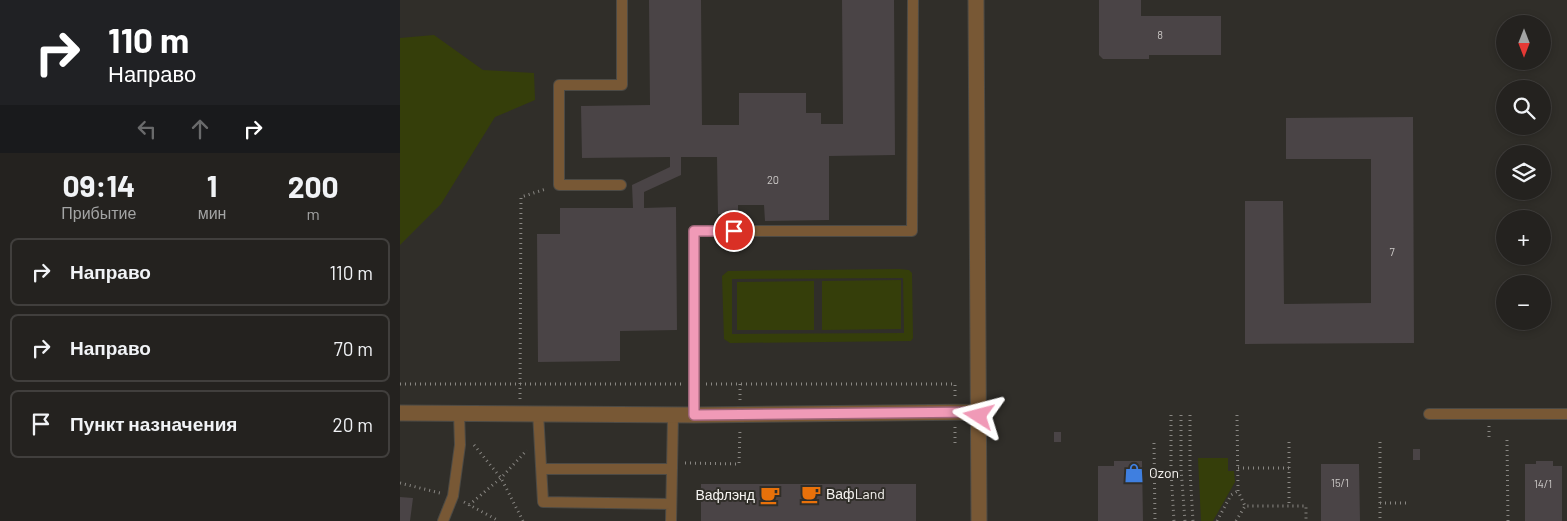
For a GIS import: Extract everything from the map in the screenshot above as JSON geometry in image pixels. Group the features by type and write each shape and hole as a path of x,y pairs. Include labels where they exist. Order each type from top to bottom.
{"street":[{"path":"976,0 979,521"},
{"path":"400,413 538,412 740,415 979,412"}],"lane":[{"path":"621,185 559,185 559,85 622,85 622,0"},
{"path":"694,415 694,231 912,231 913,0"},
{"path":"538,412 538,445 542,468 542,502 672,504"},
{"path":"443,521 453,496 460,445 459,413"},
{"path":"1429,414 1567,414"},
{"path":"671,521 673,415"},
{"path":"542,468 672,466"}],"path":[{"path":"520,412 522,197 559,185"},
{"path":"672,466 739,464 740,384"},
{"path":"1171,415 1171,472 1174,521"},
{"path":"1181,415 1181,468 1185,521"},
{"path":"1190,415 1190,471 1193,521"},
{"path":"1237,415 1238,491 1245,506"},
{"path":"1507,440 1508,521"},
{"path":"1289,442 1289,506"},
{"path":"1380,442 1380,521"},
{"path":"1154,443 1155,521"},
{"path":"474,445 501,478 523,521"},
{"path":"469,504 501,478 531,445"},
{"path":"1238,468 1289,468"},
{"path":"1217,521 1231,495 1238,491"},
{"path":"1380,503 1406,502"},
{"path":"1245,506 1306,506 1306,521"},
{"path":"1236,521 1245,506"}],"green space":[{"path":"434,35 483,70 534,73 535,100 495,117 441,204 400,245 400,38"},
{"path":"909,270 912,273 913,338 911,341 730,343 724,339 722,276 728,271","holes":["903,278 904,333 732,334 732,279"]},
{"path":"901,280 901,329 822,330 822,281"},
{"path":"814,281 814,330 737,330 737,282"},
{"path":"1198,458 1228,458 1228,471 1234,471 1235,482 1213,521 1201,521"}],"building":[{"path":"649,0 701,0 702,125 739,125 739,93 806,93 806,113 821,113 821,124 843,124 842,0 894,0 895,155 829,156 829,220 765,221 764,205 738,205 738,214 718,214 717,157 681,157 681,175 644,192 644,208 676,207 677,330 620,331 620,361 538,362 537,234 560,234 560,208 633,208 632,185 670,167 670,157 582,158 581,106 650,105"},
{"path":"1099,0 1141,0 1141,16 1221,16 1221,55 1149,55 1149,59 1103,59 1099,55"},
{"path":"1413,117 1414,343 1245,344 1245,201 1283,201 1284,304 1371,303 1371,159 1286,159 1286,118"},
{"path":"1054,432 1061,432 1061,442 1054,442"},
{"path":"1413,449 1420,449 1420,460 1413,460"},
{"path":"1114,461 1142,461 1143,521 1098,521 1098,466 1114,466"},
{"path":"1536,461 1553,461 1553,466 1562,466 1562,521 1525,521 1525,464 1536,464"},
{"path":"1321,464 1359,464 1360,521 1321,521"},
{"path":"701,484 916,484 916,521 701,521"},
{"path":"400,497 413,498 410,521 400,521"}],"place":[{"name":"Ozon","path":"1134,473"},
{"name":"ВафLand","path":"811,494"},
{"name":"Вафлэнд","path":"770,495"}],"route":[{"path":"734,231 694,231 694,415 979,412 979,416"}]}
